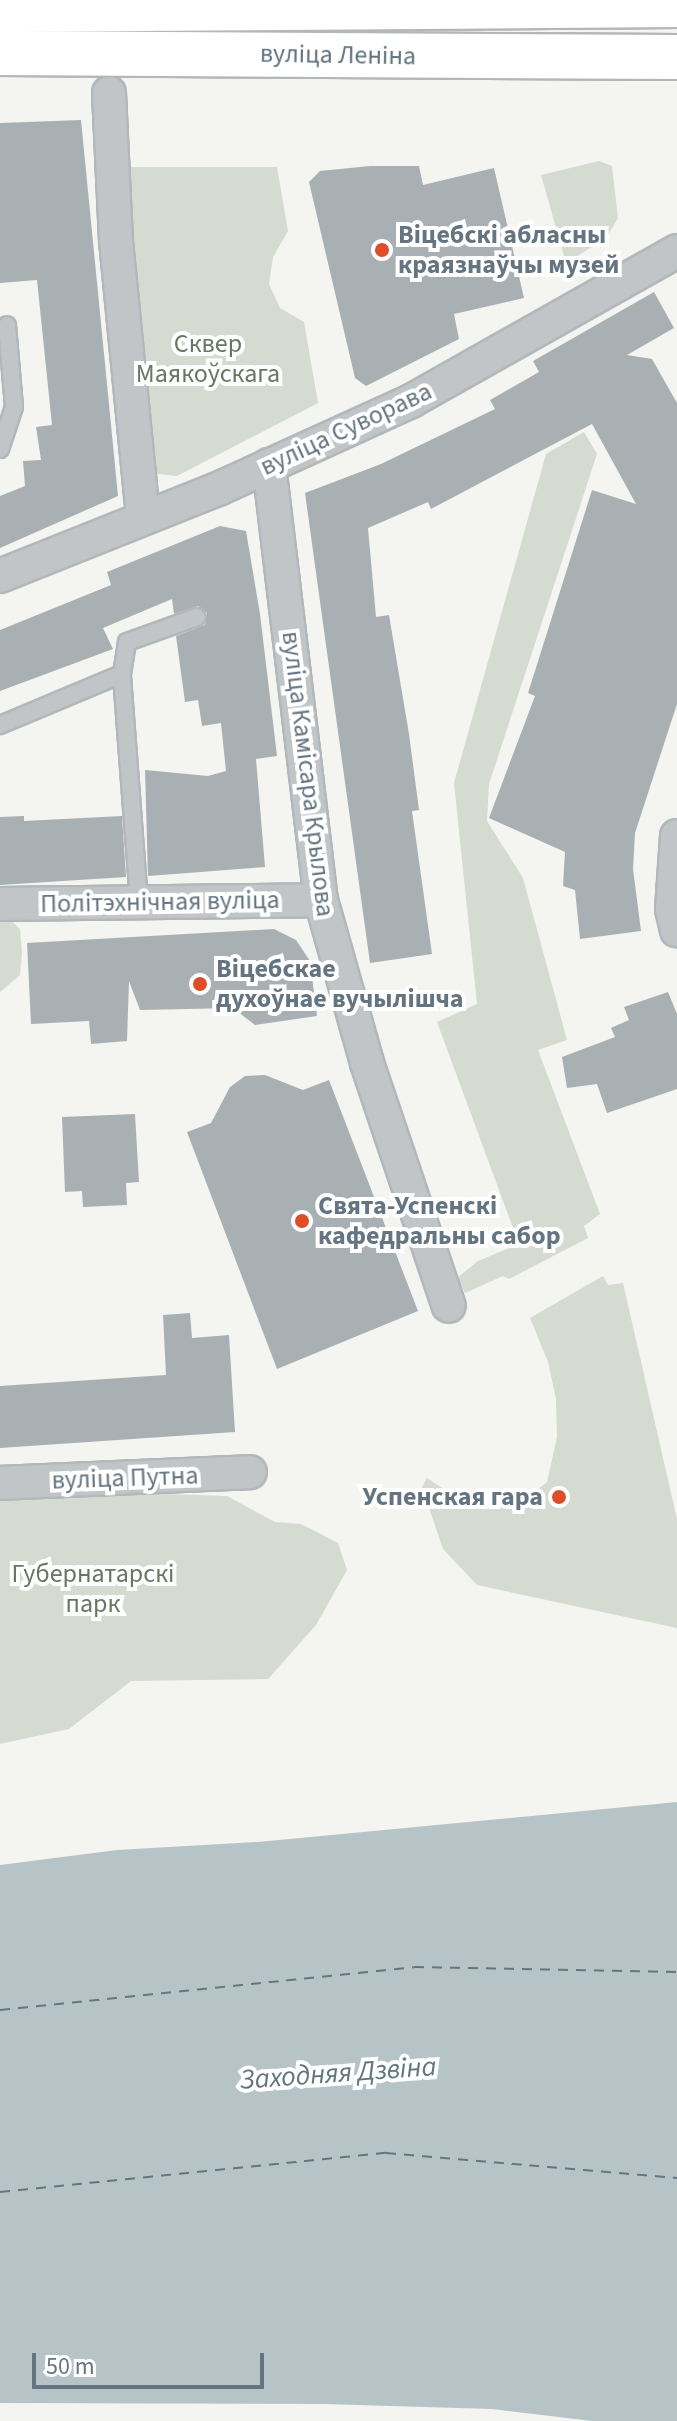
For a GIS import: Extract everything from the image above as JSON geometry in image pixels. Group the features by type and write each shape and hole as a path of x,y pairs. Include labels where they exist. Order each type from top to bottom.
{"main road":[{"name":"вуліца Леніна","path":"0,10 281,5 677,5"},
{"name":"вуліца Леніна","path":"0,53 677,57"}],"street":[{"path":"280,55 281,5"},
{"path":"109,93 116,241 143,518"},
{"name":"вуліца Суворава","path":"0,576 269,465 411,401 677,251"},
{"name":"вуліца Камісара Крылова","path":"269,465 321,900 367,1063 449,1306"},
{"path":"677,836 672,909 677,930"},
{"name":"Політэхнічная вуліца","path":"0,904 321,900"},
{"name":"вуліца Путна","path":"0,1483 250,1472"}],"lane":[{"path":"0,449 14,407 7,325"},
{"path":"139,902 122,674 127,642 197,617"},
{"path":"0,725 122,674"}],"green space":[{"path":"599,161 612,166 618,218 606,238 566,263 541,175"},
{"name":"Сквер Маякоўскага","path":"106,167 277,167 288,231 273,257 269,284 280,308 304,322 318,403 177,476 129,471"},
{"path":"584,432 597,454 489,784 487,821 523,878 567,1040 538,1050 600,1214 584,1226 588,1238 509,1279 503,1276 465,1293 458,1277 478,1261 519,1244 437,1022 477,1004 454,783 546,454"},
{"path":"0,920 10,920 20,929 22,953 20,975 0,992"},
{"path":"603,1276 608,1285 623,1283 677,1519 677,1628 477,1585 443,1549 422,1487 427,1478 471,1507 494,1508 527,1498 547,1482 557,1437 556,1399 548,1362 530,1318"},
{"name":"Губернатарскі парк","path":"165,1494 227,1496 275,1522 301,1524 338,1543 347,1570 316,1625 268,1679 131,1681 69,1729 0,1744 0,1500"}],"water":[{"name":"Заходняя Дзвіна","path":"677,1802 677,2421 592,2421 492,2409 324,2404 0,2403 0,1865 117,1850 258,1842"}],"building":[{"path":"81,120 118,496 0,548 0,496 25,486 23,461 41,460 36,427 52,425 37,280 0,283 0,123"},
{"name":"Віцебскі абласны краязнаўчы музей","path":"370,166 419,166 423,185 494,168 524,298 454,314 459,339 366,386 355,378 309,182 320,171"},
{"path":"654,292 674,328 627,355 652,359 677,403 677,704 635,833 633,869 641,931 580,939 575,890 563,886 565,852 489,818 535,696 528,693 592,490 636,504 592,424 431,509 428,502 368,528 376,617 389,615 409,734 419,810 412,811 432,954 370,963 305,493 381,464 495,409 490,400 539,372 533,361"},
{"path":"220,526 246,531 260,614 277,756 256,759 265,867 148,876 145,770 208,776 226,771 221,723 202,726 198,700 185,702 176,636 205,625 207,613 198,606 174,614 172,599 103,628 113,649 0,691 0,630 111,585 107,572"},
{"path":"24,816 24,821 122,816 126,877 0,885 0,817"},
{"name":"Віцебскае духоўнае вучылішча","path":"274,929 296,940 310,961 317,1016 255,1025 233,1008 140,1010 129,981 127,1041 91,1044 89,1021 31,1024 27,943"},
{"path":"668,992 677,1014 677,1089 607,1113 597,1084 567,1088 562,1057 615,1037 611,1028 629,1020 624,1007"},
{"name":"Свята-Успенскі кафедральны сабор","path":"265,1075 303,1090 329,1080 418,1311 277,1369 187,1132 211,1123 230,1087 245,1076"},
{"path":"135,1114 139,1182 126,1183 127,1205 83,1207 82,1191 65,1192 62,1117"},
{"path":"190,1313 192,1338 229,1335 235,1432 0,1448 0,1386 166,1375 163,1315"}],"ferry route":[{"path":"0,2010 414,1967 677,1972"},
{"path":"0,2192 386,2153 677,2178"}],"place":[{"name":"Віцебскі абласны краязнаўчы музей","path":"382,250"},
{"name":"Віцебскае духоўнае вучылішча","path":"200,984"},
{"name":"Свята-Успенскі кафедральны сабор","path":"302,1221"},
{"name":"Успенская гара","path":"559,1497"}]}
